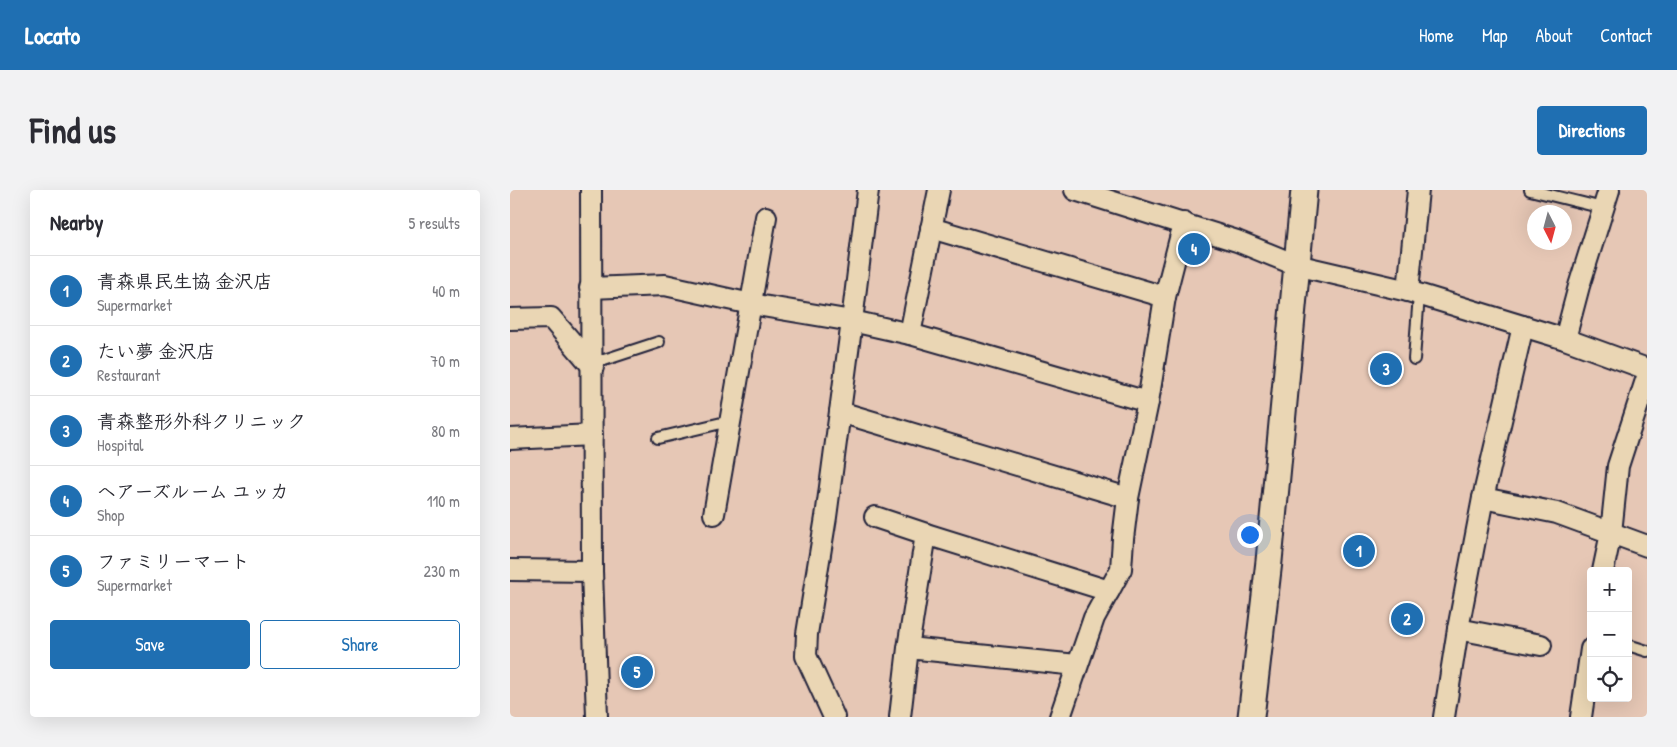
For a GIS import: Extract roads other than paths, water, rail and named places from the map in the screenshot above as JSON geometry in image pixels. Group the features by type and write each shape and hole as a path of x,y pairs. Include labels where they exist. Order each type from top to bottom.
{"street":[{"path":"591,190 590,288 593,364 592,571 597,717"},
{"path":"834,717 806,656 807,634 840,412 868,190"},
{"path":"910,334 939,190"},
{"path":"1075,190 1107,196 1237,241 1296,265 1414,293 1565,339 1647,369"},
{"path":"1251,717 1269,561 1304,190"},
{"path":"1414,293 1418,190"},
{"path":"1565,339 1606,199"},
{"path":"714,514 766,218"},
{"path":"1060,717 1094,618 1121,569 1128,498 1148,402 1165,297 1184,223"},
{"path":"931,228 1165,297"},
{"path":"590,288 665,285 752,304 852,321 910,334 1148,402"},
{"path":"510,319 551,318 593,364"},
{"path":"1444,717 1458,629 1483,498 1523,326"},
{"path":"1604,567 1611,533 1618,466 1647,377"},
{"path":"840,412 1128,498"},
{"path":"510,439 592,435"},
{"path":"1483,498 1557,513 1647,546"},
{"path":"875,517 1109,591"},
{"path":"900,717 908,648 926,534"},
{"path":"510,570 592,571"},
{"path":"1458,629 1541,645"},
{"path":"908,648 1078,665"},
{"path":"1581,717 1590,657"}],"lane":[{"path":"1530,190 1606,199"},
{"path":"1414,293 1414,359"},
{"path":"593,364 659,342"},
{"path":"658,438 730,421"},
{"path":"1632,646 1647,651"}],"place":[{"name":"ヘアーズルーム ユッカ","path":"1194,249"},
{"name":"青森整形外科クリニック","path":"1386,369"},
{"name":"青森県民生協 金沢店","path":"1359,551"},
{"name":"たい夢 金沢店","path":"1407,619"},
{"name":"ファミリーマート","path":"637,672"}]}
